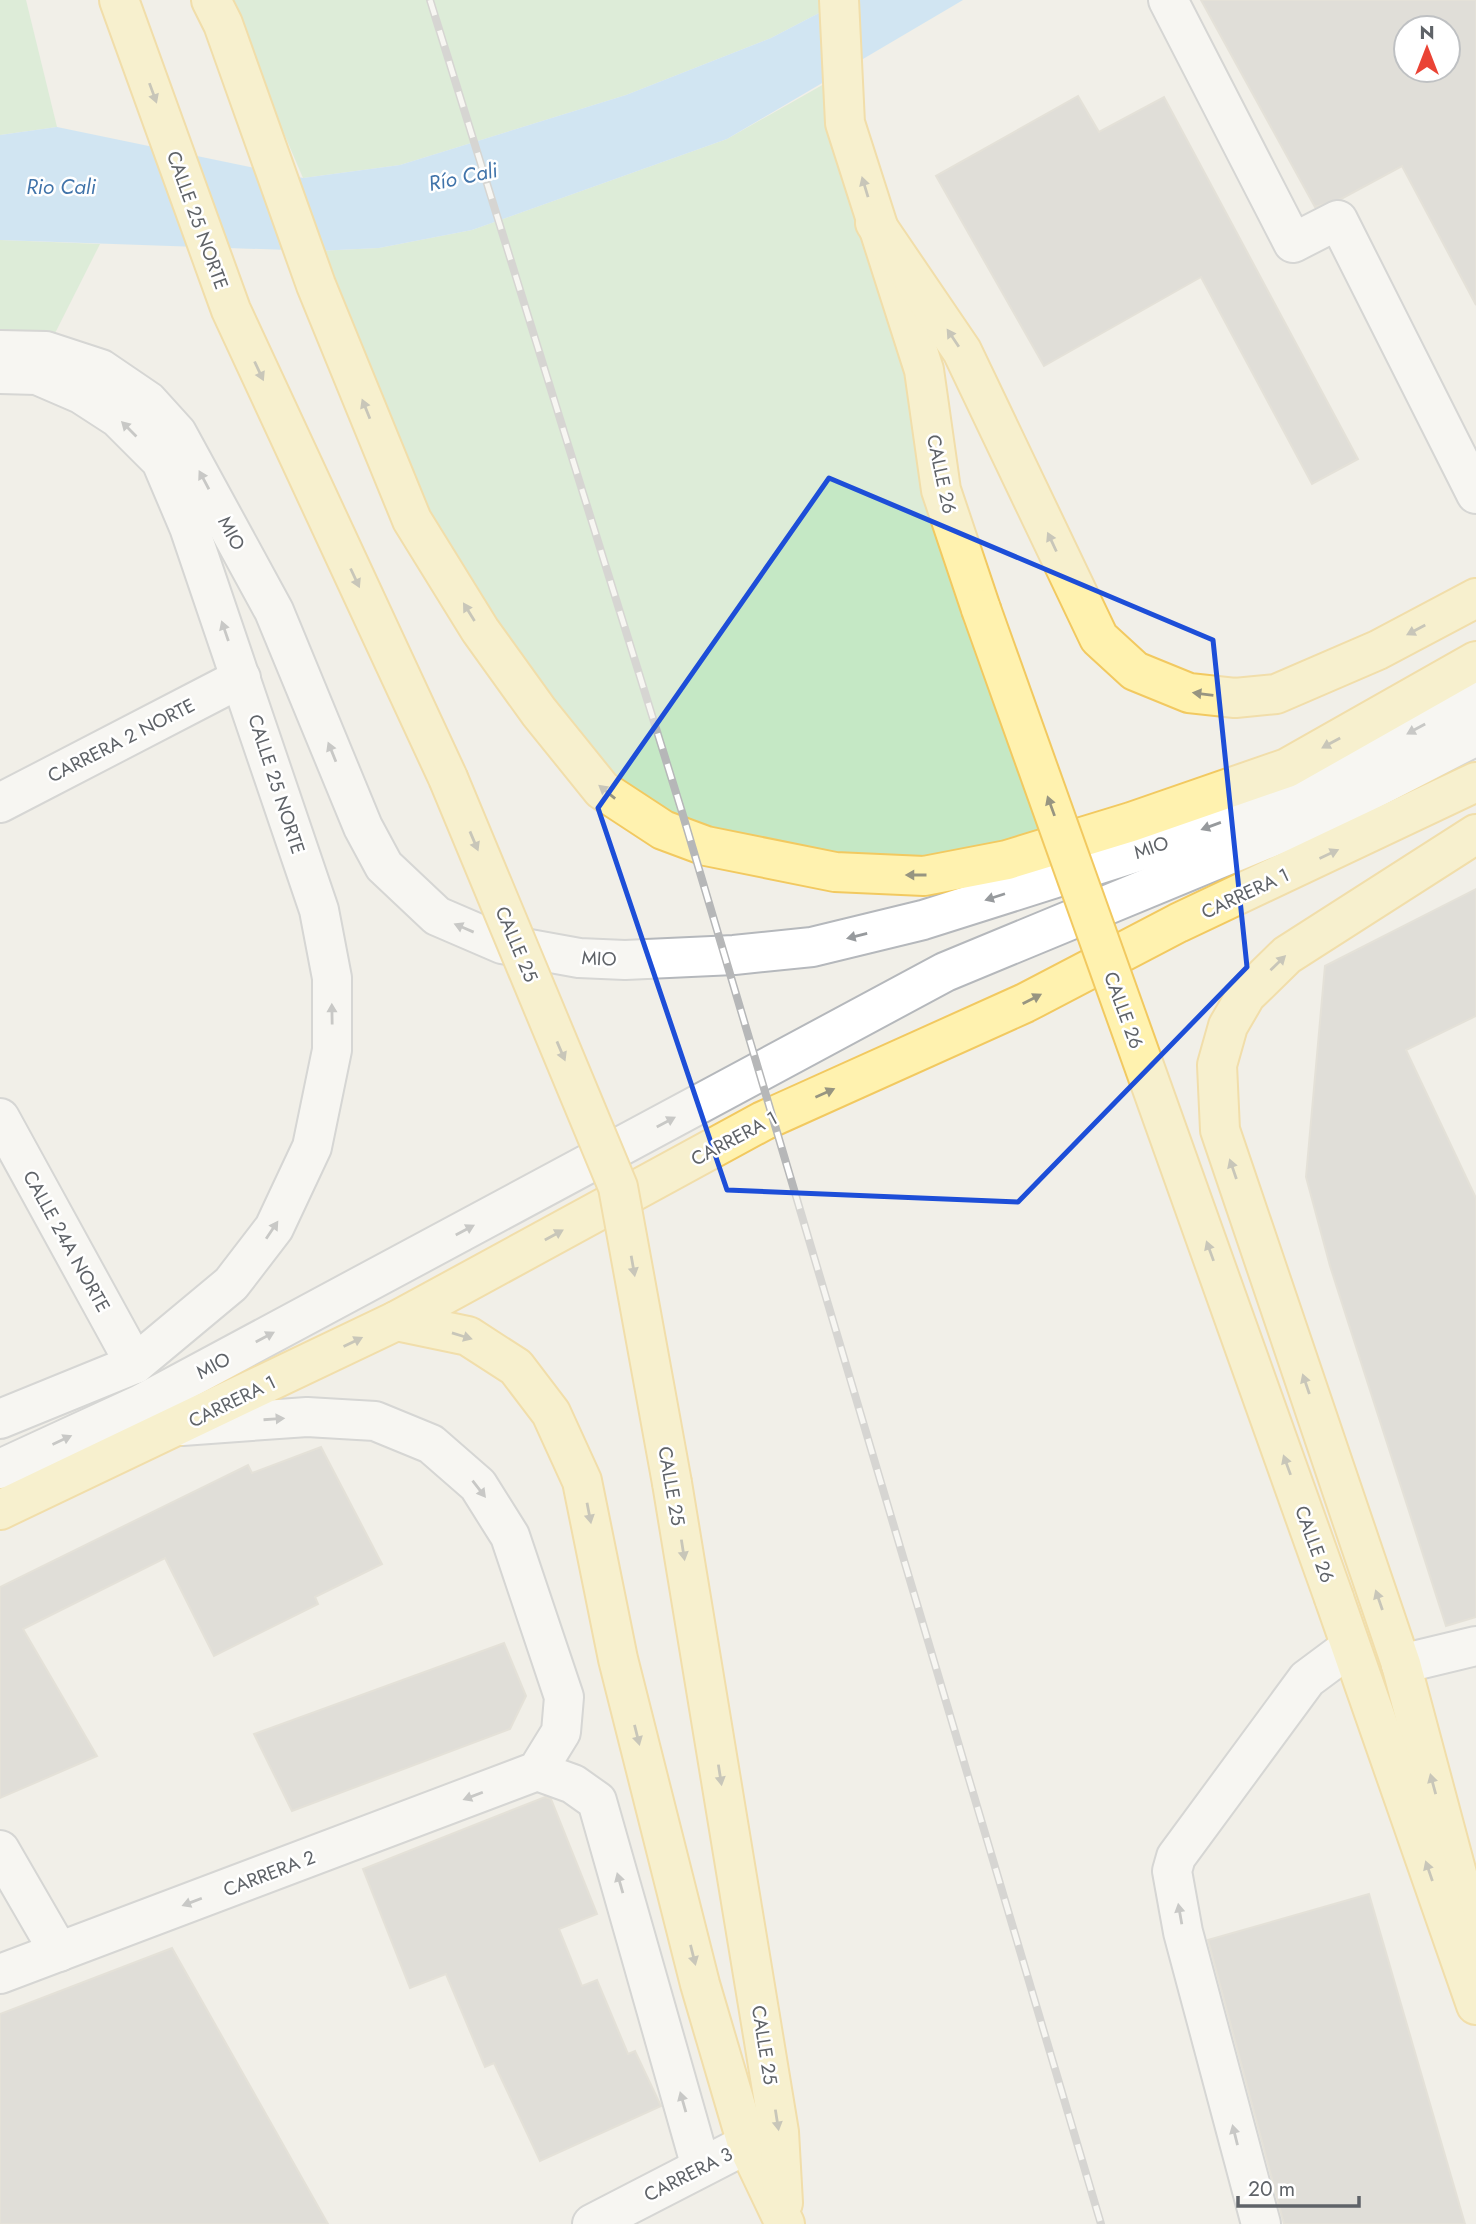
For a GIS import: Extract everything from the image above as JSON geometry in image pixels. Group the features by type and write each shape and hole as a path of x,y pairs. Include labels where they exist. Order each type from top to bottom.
{"main road":[{"name":"CALLE 26","path":"839,0 845,123 924,370 941,490 1476,2005"},
{"name":"CALLE 25 NORTE","path":"129,9 230,310 448,778"},
{"path":"217,12 316,285 412,520 480,630 539,712 602,790 663,830 706,846 835,872 924,876 1007,860 1131,822 1287,768 1476,661"},
{"path":"875,223 962,351 1099,638 1135,671 1189,693 1235,698 1276,694 1378,650 1476,598"},
{"name":"CALLE 25","path":"448,778 618,1187 672,1483 779,2133 785,2224"},
{"name":"CARRERA 1","path":"0,1510 182,1426 396,1321 763,1121 1025,1003 1178,923 1476,782"},
{"path":"1476,834 1287,955 1246,995 1228,1026 1217,1065 1220,1130 1401,1664 1476,1945"},
{"path":"396,1321 468,1336 516,1367 551,1413 582,1481 621,1673 700,1984 747,2144 785,2224"}],"street":[{"path":"1168,0 1293,243 1338,220 1476,495"},
{"name":"MIO","path":"0,350 46,351 101,369 148,401 177,433 274,611 363,827 384,866 437,916 502,944 579,958 625,960 734,955 812,947 923,920 1144,850 1301,794 1476,696"},
{"name":"CALLE 25 NORTE","path":"0,374 37,375 81,394 118,418 161,461 189,527 319,910 332,978 332,1050 307,1158 274,1228 231,1284 135,1364"},
{"name":"CARRERA 2 NORTE","path":"0,803 241,678"},
{"name":"MIO","path":"0,1469 141,1404 944,972 1315,819 1476,736"},
{"name":"CALLE 24A NORTE","path":"0,1118 135,1364"},
{"path":"0,1419 135,1364"},
{"path":"182,1426 307,1417 376,1421 431,1444 478,1485 510,1536 564,1697 561,1732 537,1772 573,1784 597,1801 701,2167"},
{"path":"1401,1664 1476,1646"},
{"path":"1261,2224 1183,1932 1172,1871 1177,1857 1307,1679 1350,1647"},
{"name":"CARRERA 2","path":"0,1974 537,1772"},
{"path":"0,1850 59,1952"},
{"name":"CARRERA 3","path":"592,2224 747,2144"}],"highlighted area":[{"path":"829,478 1213,640 1247,967 1018,1202 727,1190 598,808"}],"green space":[{"path":"0,0 26,0 57,127 0,135"},
{"path":"227,0 844,0 771,38 626,95 400,165 303,178"},
{"path":"840,75 1057,838 924,876 663,830 480,630 317,251 379,248 472,230 727,139"},
{"path":"0,240 100,244 46,351 0,350"}],"water":[{"name":"Rio Cali","path":"844,0 963,0 727,139 472,230 379,248 317,251 0,240 0,135 57,127 303,178 400,165 626,95 771,38"}],"building":[{"path":"1201,0 1476,0 1476,305 1402,166 1341,199 1315,207"},
{"path":"1078,96 1099,132 1164,97 1358,459 1312,484 1201,277 1044,366 936,176"},
{"path":"1476,889 1476,1016 1406,1050 1476,1198 1476,1617 1446,1626 1330,1266 1306,1177 1325,966"},
{"path":"321,1447 382,1564 315,1597 318,1604 214,1656 165,1558 23,1629 97,1756 0,1798 0,1587 248,1465 252,1473"},
{"path":"504,1643 526,1696 510,1729 292,1811 254,1734"},
{"path":"545,1797 551,1799 597,1914 559,1929 582,1986 597,1980 628,2054 635,2051 661,2106 540,2161 494,2063 485,2067 446,1974 410,1988 363,1869"},
{"path":"1369,1894 1465,2224 1284,2224 1208,1940"},
{"path":"172,1948 328,2224 0,2224 0,2014"}],"railway":[{"path":"430,0 682,812 1101,2224"}],"water label":[{"name":"Río Cali","path":"463,177"}]}
